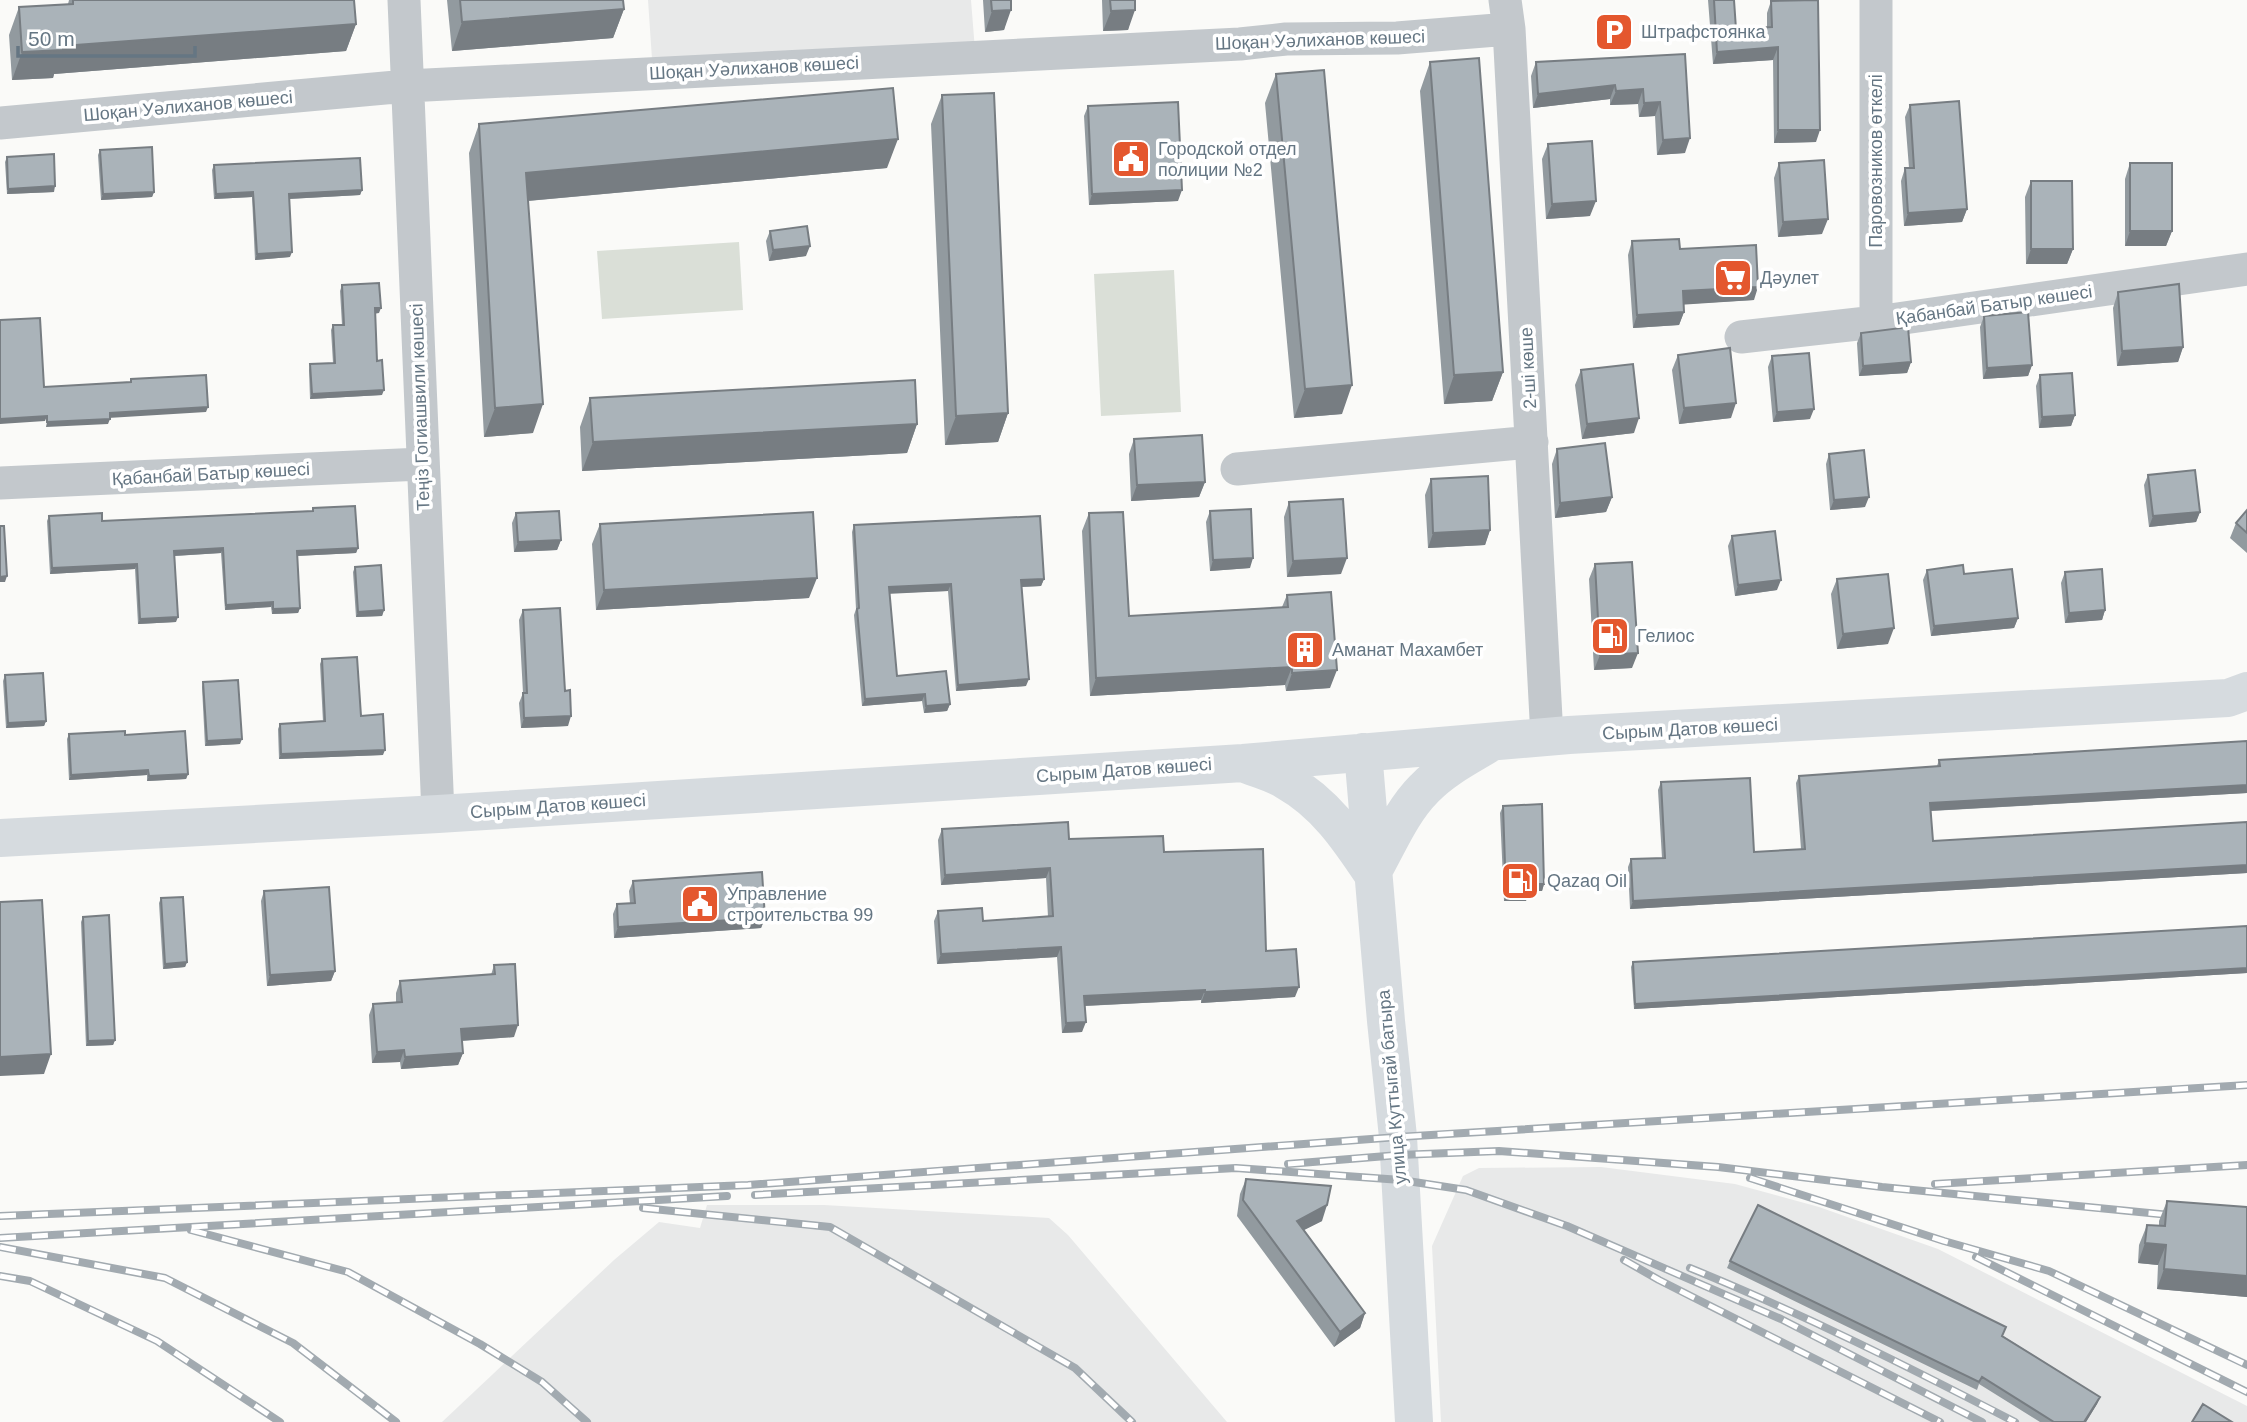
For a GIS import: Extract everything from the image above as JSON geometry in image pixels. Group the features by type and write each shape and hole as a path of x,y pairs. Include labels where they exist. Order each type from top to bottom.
{"main road":[{"name":"Сырым Датов көшесі","path":"0,838 438,814 1243,763 1547,737 2228,698 2247,691"},
{"path":"1243,763 1284,779 1312,798 1338,824 1373,873 1401,819 1422,790 1448,768 1492,742"},
{"name":"улица Куттыгай батыра","path":"1363,752 1398,1137 1415,1422"}],"street":[{"name":"Теңіз Гогиашвили көшесі","path":"404,0 438,814"},
{"name":"Паровозников өткелі","path":"1876,0 1876,322"},
{"name":"Шоқан Уәлиханов көшесі","path":"0,122 407,86 1240,44 1286,39 1397,38 1507,15"},
{"name":"2-ші көше","path":"1507,15 1547,737"},
{"name":"Қабанбай Батыр көшесі","path":"1741,337 1876,322 2247,269"},
{"path":"1237,469 1532,442"},
{"name":"Қабанбай Батыр көшесі","path":"0,483 422,464"}],"shaded area":[{"path":"648,0 971,0 975,50 652,59"},
{"path":"739,242 743,310 602,319 597,251"},
{"path":"1174,270 1181,412 1101,416 1094,274"},
{"path":"1601,1167 1735,1184 1819,1207 1938,1249 2247,1406 2247,1422 1441,1422 1432,1246 1463,1176 1479,1168"},
{"path":"707,1205 824,1205 1049,1218 1068,1235 1227,1422 442,1422 614,1260 659,1222 700,1228"}],"building":[{"path":"73,0 354,0 356,24 63,46 63,50 22,52 19,7 73,4"},
{"path":"460,0 623,0 624,9 462,22"},
{"path":"991,0 1011,0 1011,10 992,11"},
{"path":"1110,0 1135,0 1135,10 1111,11"},
{"path":"1714,0 1734,0 1736,29 1772,27 1771,1 1818,0 1820,130 1778,130 1778,47 1717,52"},
{"path":"1685,54 1690,138 1663,140 1660,102 1644,103 1643,89 1616,91 1615,85 1538,94 1536,62"},
{"path":"1479,58 1503,372 1454,375 1430,62"},
{"path":"1324,70 1352,385 1305,389 1276,74"},
{"path":"893,88 898,139 526,173 543,404 495,408 479,124"},
{"path":"994,93 1008,413 956,416 942,95"},
{"path":"1959,101 1967,209 1908,213 1905,168 1914,168 1910,105"},
{"name":"Городской отдел полиции №2","path":"1178,102 1182,190 1092,194 1088,106"},
{"path":"1592,141 1596,201 1552,204 1548,144"},
{"path":"152,147 154,192 103,194 100,150"},
{"path":"54,154 55,186 8,189 7,157"},
{"path":"360,158 362,190 289,194 292,252 257,254 253,192 216,194 214,165"},
{"path":"1824,160 1828,219 1783,222 1779,163"},
{"path":"2130,163 2172,163 2172,231 2130,231"},
{"path":"2031,181 2072,181 2073,249 2031,249"},
{"path":"807,226 810,246 773,250 770,231"},
{"path":"1679,239 1680,249 1756,245 1758,287 1683,291 1684,312 1637,315 1632,241"},
{"path":"379,283 381,308 375,308 377,361 382,360 384,390 312,394 310,364 335,363 333,325 344,325 342,285"},
{"path":"2179,284 2183,347 2122,351 2118,292"},
{"path":"2028,312 2032,365 1987,368 1984,316"},
{"path":"40,318 44,387 206,375 208,407 110,413 110,419 47,422 47,416 0,419 0,320"},
{"path":"1908,327 1911,362 1863,366 1861,333"},
{"path":"1730,348 1736,403 1684,408 1678,355"},
{"path":"1809,353 1814,409 1777,412 1772,356"},
{"path":"1633,364 1639,418 1587,424 1581,370"},
{"path":"2072,373 2075,415 2042,417 2040,375"},
{"path":"915,380 917,424 593,442 590,398"},
{"path":"1202,435 1205,482 1137,485 1134,439"},
{"path":"1605,443 1612,497 1560,503 1557,449"},
{"path":"1864,450 1869,497 1834,500 1829,454"},
{"path":"2195,470 2200,512 2153,516 2148,475"},
{"path":"1488,476 1490,530 1433,533 1431,479"},
{"path":"1343,499 1347,558 1293,561 1289,502"},
{"path":"355,506 358,548 297,551 300,608 273,609 273,602 226,605 223,548 174,551 178,617 140,619 137,564 52,568 49,516 102,513 102,521 313,511 313,508"},
{"path":"1251,509 1253,558 1213,560 1210,511"},
{"path":"2247,510 2247,533 2236,523"},
{"path":"559,511 561,540 518,542 516,513"},
{"path":"813,512 817,578 604,590 600,524"},
{"path":"1123,512 1129,616 1288,607 1287,595 1331,592 1337,670 1292,673 1292,667 1096,678 1089,513"},
{"path":"1040,516 1044,579 1021,580 1029,679 958,685 951,584 889,587 897,676 946,671 950,704 926,706 925,694 865,699 857,609 854,525"},
{"path":"0,526 4,526 7,576 0,577"},
{"path":"1775,531 1781,580 1738,585 1732,536"},
{"path":"1632,562 1638,653 1600,655 1595,564"},
{"path":"381,565 384,610 358,612 355,567"},
{"path":"1963,565 1964,574 2012,569 2018,618 1934,626 1927,570"},
{"path":"2102,569 2105,610 2069,613 2065,572"},
{"path":"1888,574 1894,628 1843,634 1837,579"},
{"path":"560,608 565,691 570,690 571,716 524,718 523,693 527,693 523,610"},
{"path":"357,657 361,716 383,714 385,750 281,754 280,724 325,721 322,659"},
{"path":"43,673 46,721 8,723 5,675"},
{"path":"238,680 242,739 207,741 203,682"},
{"path":"125,731 125,735 185,731 188,774 149,776 148,770 71,775 69,734"},
{"path":"2247,741 2247,785 1930,803 1933,841 2247,822 2247,865 1633,901 1631,859 1665,858 1661,782 1750,778 1754,852 1805,849 1799,776 1940,766 1939,760"},
{"path":"1542,804 1544,884 1528,884 1528,894 1506,894 1503,806"},
{"path":"1068,822 1069,839 1163,836 1164,852 1263,849 1266,951 1296,949 1299,987 1084,996 1086,1022 1066,1023 1061,947 941,954 938,911 982,908 983,921 1053,916 1050,868 945,875 942,829"},
{"path":"762,872 765,918 618,927 617,904 635,903 633,881"},
{"path":"329,887 335,971 270,975 264,891"},
{"path":"183,897 187,962 165,964 161,898"},
{"path":"42,900 51,1054 0,1057 0,902"},
{"path":"109,915 115,1040 88,1041 83,917"},
{"path":"2247,926 2247,968 1635,1004 1633,962"},
{"path":"515,964 518,1025 461,1029 463,1053 405,1057 404,1050 377,1052 373,1004 402,1002 400,981 495,974 494,965"},
{"path":"1246,1179 1331,1186 1327,1205 1297,1221 1365,1313 1340,1332 1243,1200"},
{"path":"2167,1201 2247,1207 2247,1276 2164,1269 2166,1245 2145,1243 2147,1225 2165,1226"},
{"path":"1758,1205 2006,1327 2002,1336 2100,1397 2084,1422 2054,1422 1982,1377 1979,1382 1730,1261"},
{"path":"2203,1404 2232,1422 2192,1422"}],"railway":[{"path":"0,1216 748,1185 1398,1137 2247,1085"},
{"path":"1288,1164 1399,1155 1499,1151 1718,1167 1882,1187 2180,1216"},
{"path":"1935,1184 2247,1165"},
{"path":"755,1195 1236,1168 1401,1180 1466,1190 1567,1226 1781,1319 1982,1422"},
{"path":"1750,1178 1944,1241 2049,1271 2247,1365"},
{"path":"0,1238 727,1196"},
{"path":"643,1208 830,1227 1075,1368 1132,1422"},
{"path":"191,1230 348,1272 480,1344 542,1382 587,1422"},
{"path":"0,1247 165,1278 293,1343 396,1422"},
{"path":"1976,1257 2247,1392"},
{"path":"1624,1260 1940,1422"},
{"path":"1690,1268 1854,1341 2015,1422"},
{"path":"0,1276 30,1281 157,1341 280,1422"}],"place":[{"name":"Штрафстоянка","path":"1614,32"},
{"name":"Городской отдел полиции №2","path":"1131,159"},
{"name":"Дәулет","path":"1733,278"},
{"name":"Гелиос","path":"1610,636"},
{"name":"Аманат Махамбет","path":"1305,650"},
{"name":"Qazaq Oil","path":"1520,881"},
{"name":"Управление строительства 99","path":"700,904"}]}
